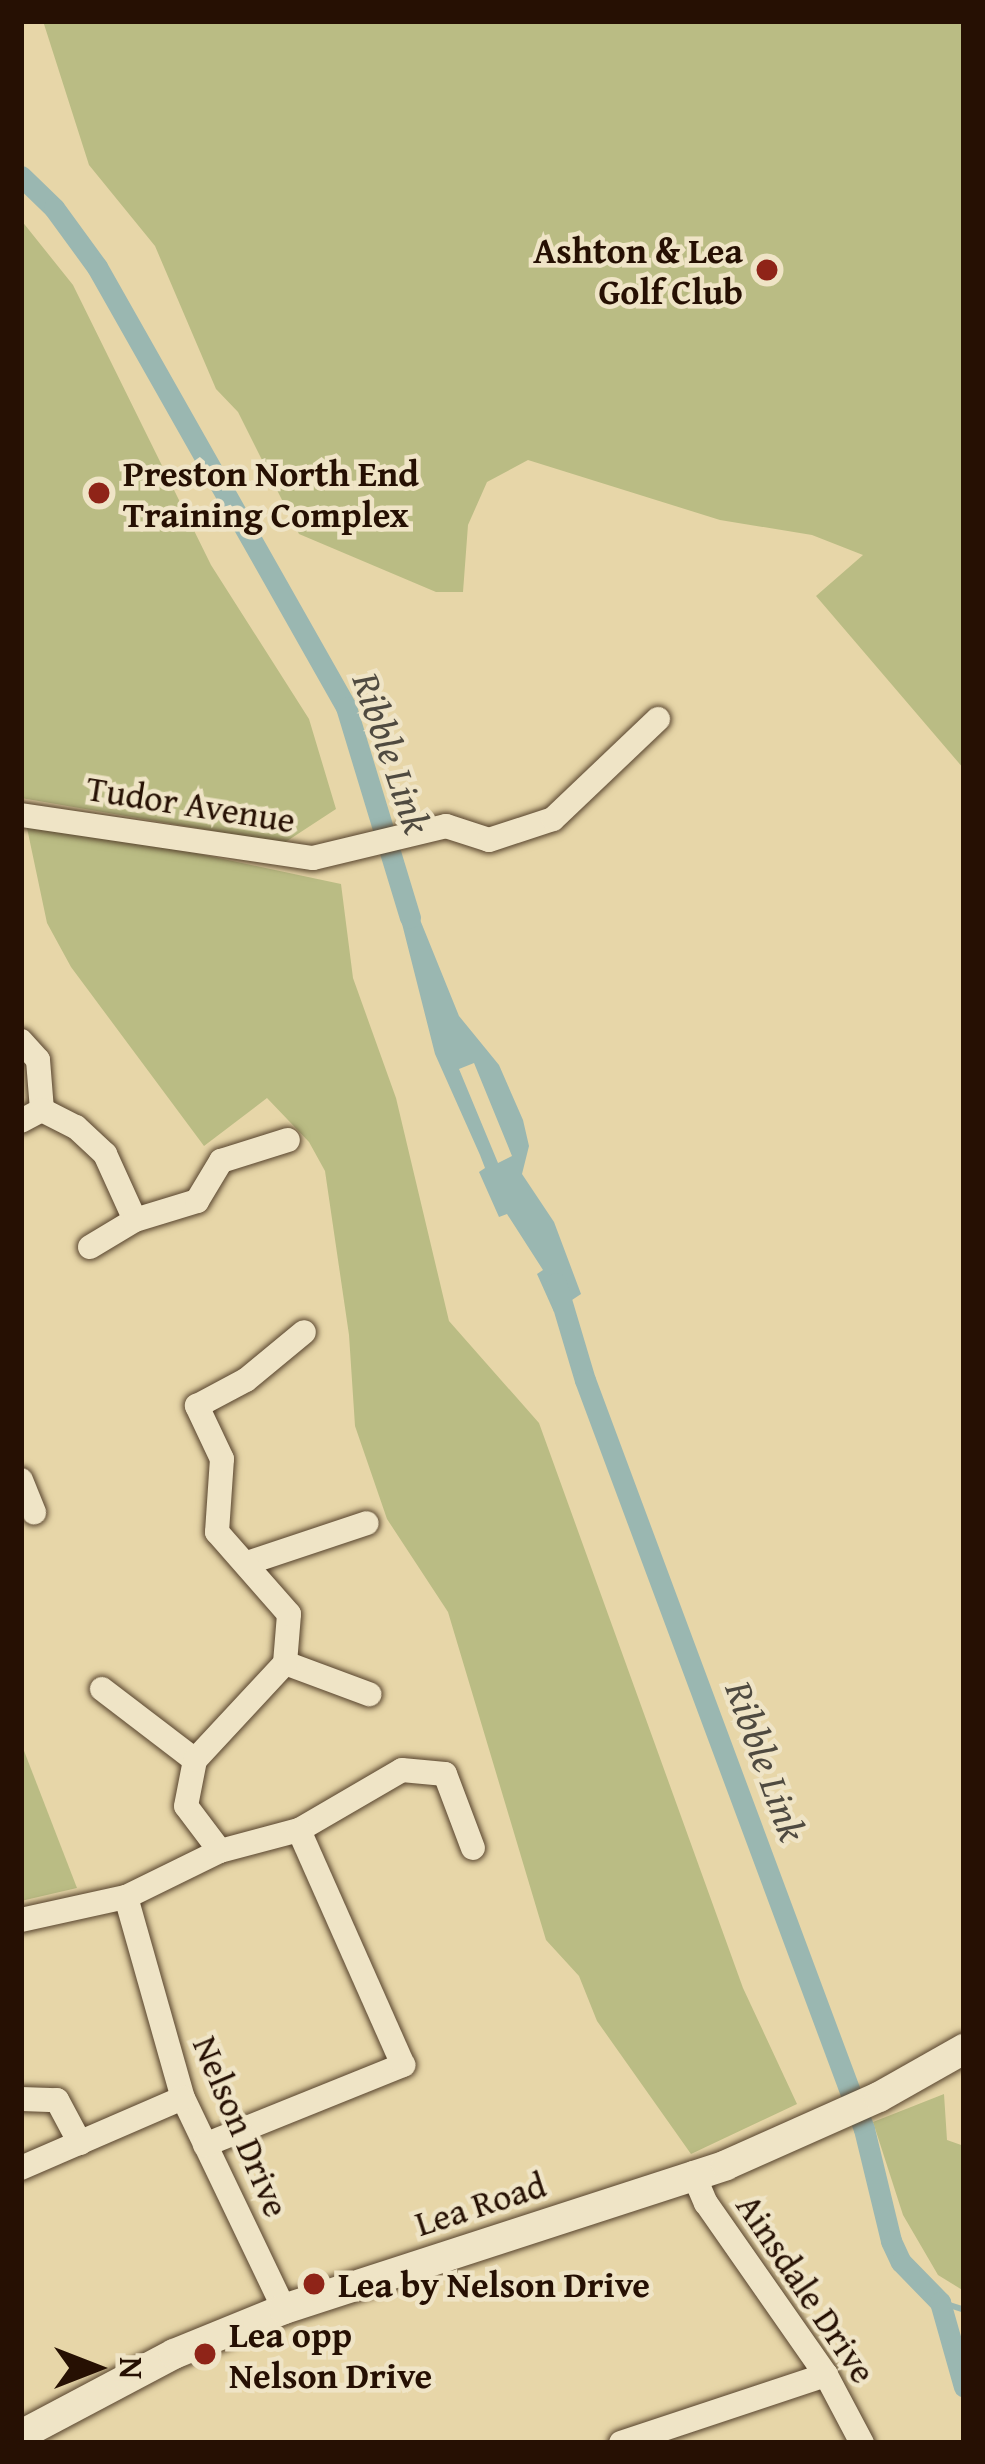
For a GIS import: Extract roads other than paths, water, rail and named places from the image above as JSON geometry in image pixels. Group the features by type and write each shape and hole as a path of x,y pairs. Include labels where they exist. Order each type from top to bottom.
{"street":[{"name":"Tudor Avenue","path":"21,815 313,859 446,826 489,840 553,819 658,719"},
{"path":"21,1041 38,1060 32,1115 76,1127 105,1154 135,1220"},
{"path":"90,1247 135,1220 197,1201 221,1161 288,1141"},
{"path":"220,1851 186,1806 195,1760 285,1663 289,1614 217,1532 222,1460 197,1406 246,1380 304,1332"},
{"path":"21,1480 34,1511"},
{"path":"248,1563 368,1523"},
{"path":"285,1663 369,1694"},
{"path":"102,1689 195,1760"},
{"path":"21,1920 125,1897 220,1851 299,1830 402,1770 446,1774 473,1848"},
{"path":"205,2145 403,2065 299,1830"},
{"name":"Nelson Drive","path":"125,1897 182,2098 284,2309"},
{"name":"Lea Road","path":"21,2435 115,2381 284,2309 727,2165 879,2097 964,2049"},
{"path":"21,2168 182,2098"},
{"path":"21,2099 57,2100 80,2143"},
{"name":"Ainsdale Drive","path":"693,2173 706,2203 826,2375 862,2443"},
{"path":"622,2443 663,2436 826,2375"}],"water":[{"path":"406,885 459,1016 499,1065 523,1120 529,1146 522,1174 554,1222 581,1294 554,1312 537,1274 543,1270 507,1214 499,1217 479,1172 485,1168 435,1054 396,900","holes":["474,1063 512,1156 498,1163 459,1069"]}],"waterway":[{"name":"Ribble Link","path":"21,176 54,208 97,267 346,707 410,918"},
{"name":"Ribble Link","path":"556,1283 585,1380 864,2129 891,2241 901,2262 940,2302 964,2387"},
{"path":"940,2302 964,2310"}],"place":[{"name":"Ashton & Lea Golf Club","path":"767,270"},
{"name":"Preston North End Training Complex","path":"99,493"},
{"name":"Lea by Nelson Drive","path":"314,2284"},
{"name":"Lea opp Nelson Drive","path":"205,2354"}]}
